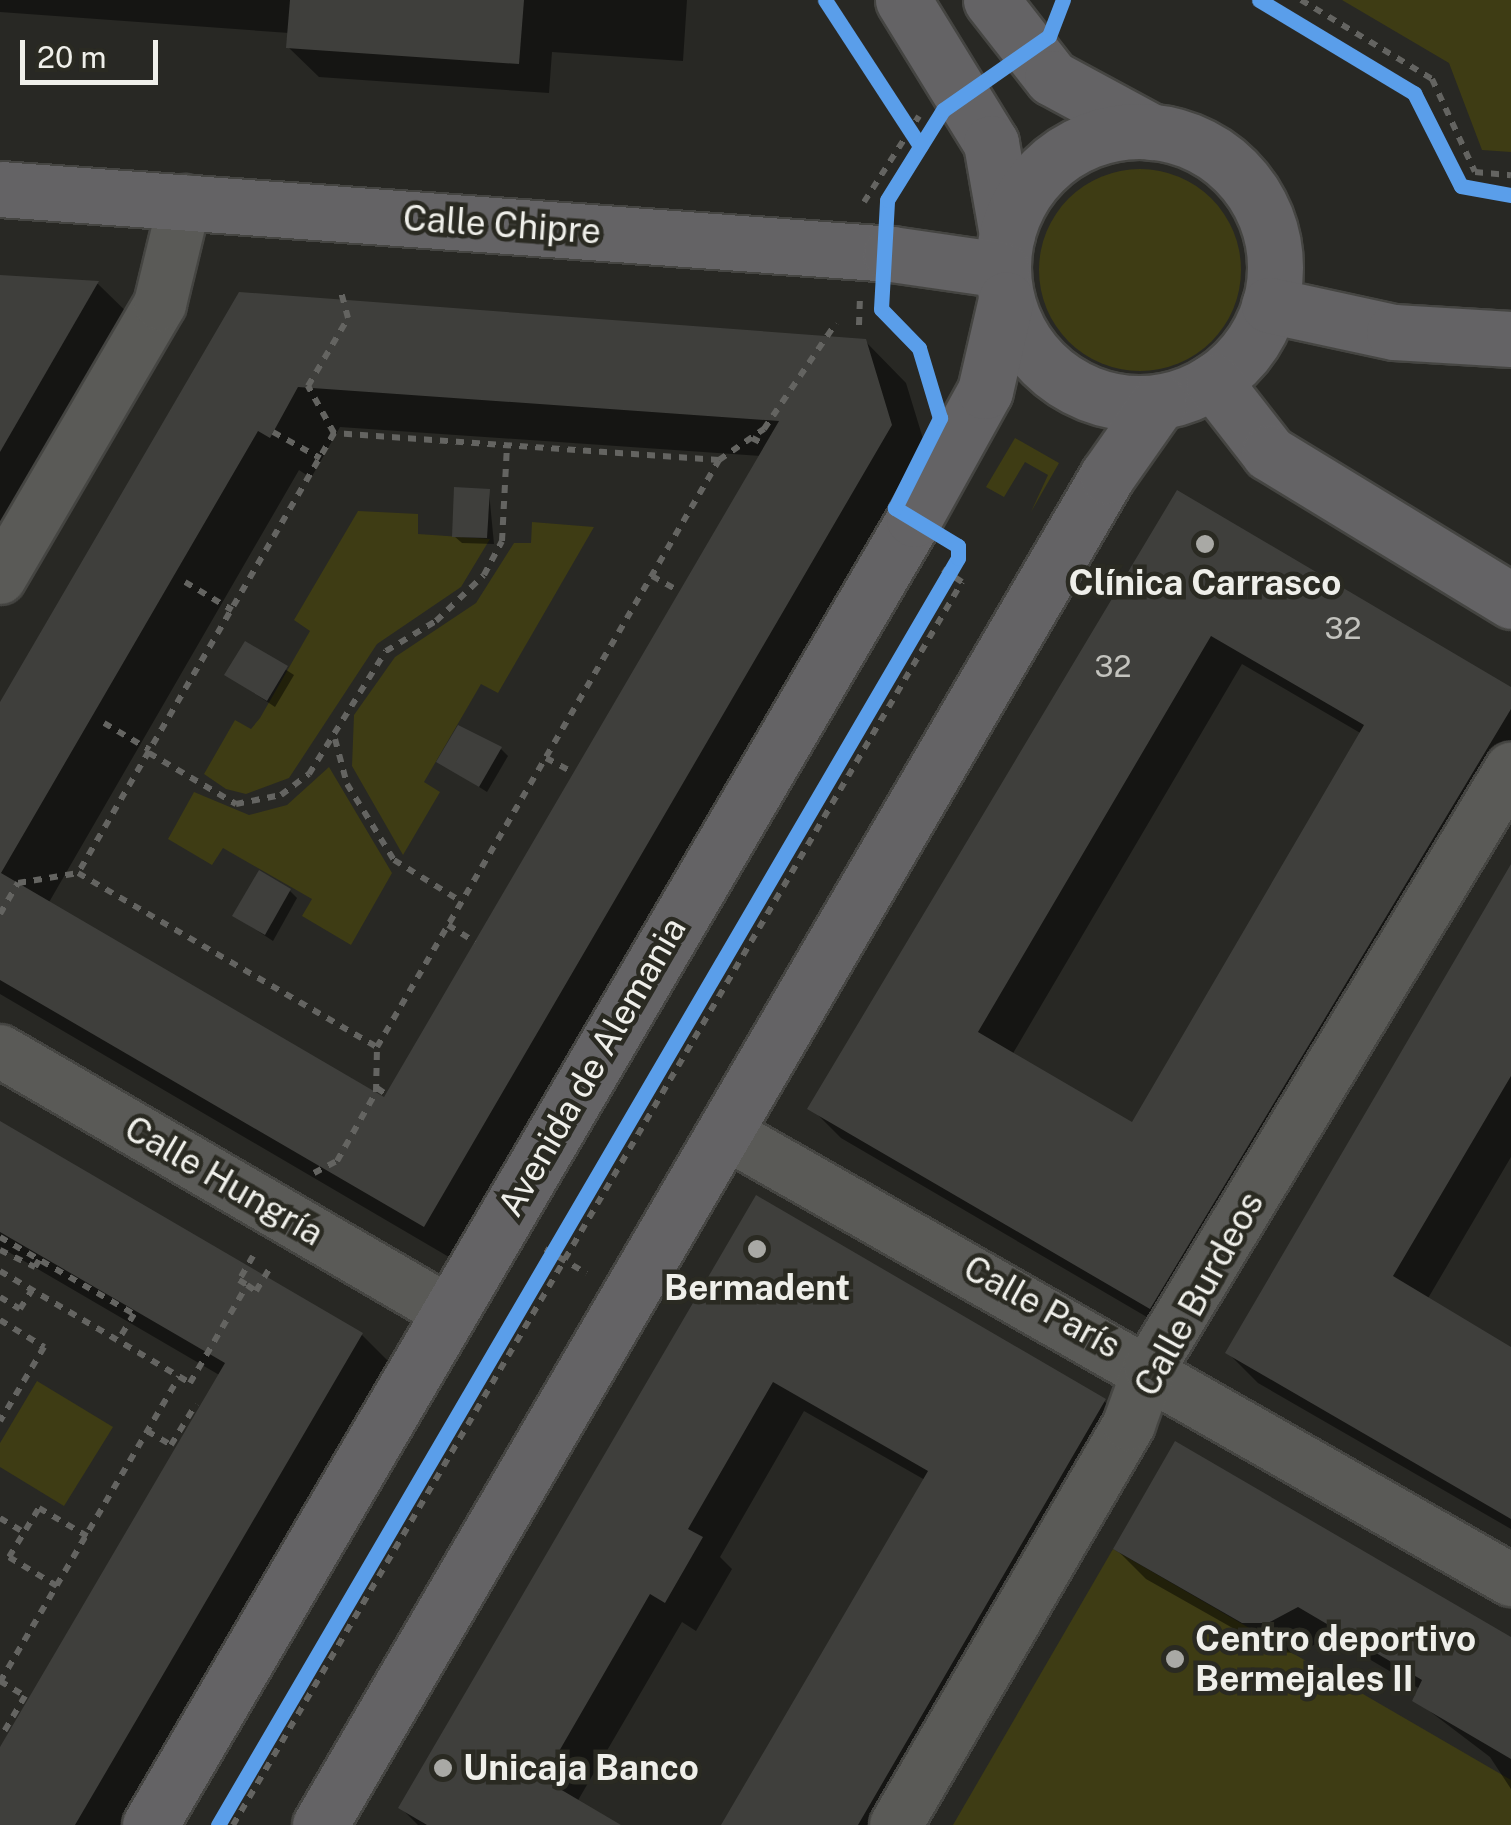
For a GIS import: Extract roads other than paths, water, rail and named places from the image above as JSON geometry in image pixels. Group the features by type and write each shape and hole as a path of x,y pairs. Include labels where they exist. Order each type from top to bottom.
{"main road":[{"path":"903,0 991,143 1005,268 1031,351 1063,380 1102,398 1159,402 1213,382 1248,348 1269,305 1273,245 1251,190 1208,150 1152,132 1052,78 991,0"},
{"path":"1005,268 1018,205 1060,156 1119,132 1152,132"},
{"name":"Calle Chipre","path":"0,189 185,201 872,273 1005,268"},
{"name":"Avenida de Alemania","path":"150,1825 449,1312 922,540 993,371 1005,268"},
{"path":"1269,305 1394,332 1511,339"},
{"path":"1213,382 1270,453 1511,601"},
{"path":"320,1825 724,1132 1159,402"}],"street":[{"path":"0,578 160,304 185,201"},
{"name":"Calle Burdeos","path":"896,1825 1129,1424 1150,1367 1511,769"},
{"name":"Calle Hungría","path":"0,1051 449,1312"},
{"name":"Calle París","path":"724,1132 1150,1367 1511,1580"}],"place":[{"name":"Clínica Carrasco","path":"1205,544"},
{"name":"Bermadent","path":"757,1249"},
{"name":"Centro deportivo Bermejales II","path":"1175,1659"},
{"name":"Unicaja Banco","path":"443,1768"}]}
